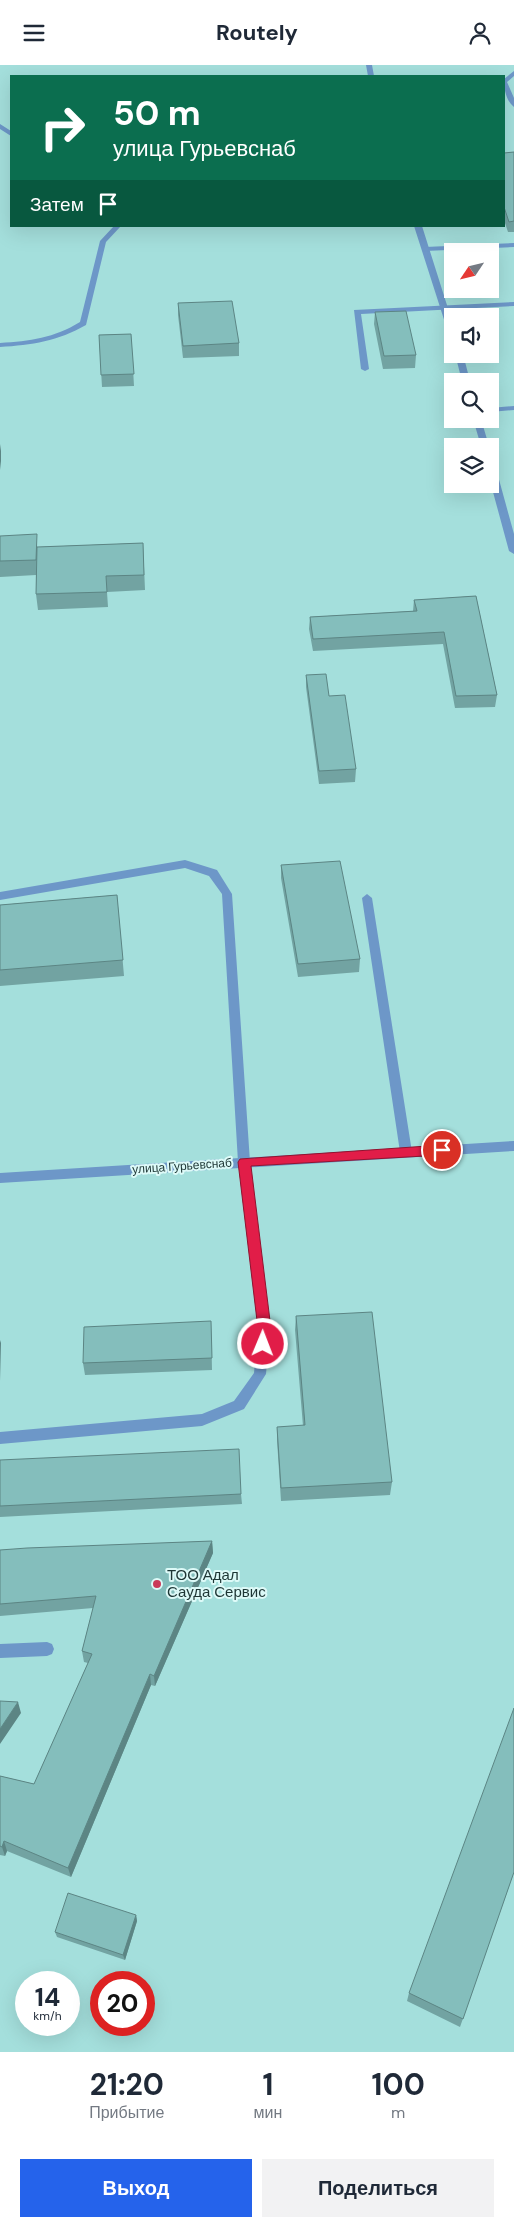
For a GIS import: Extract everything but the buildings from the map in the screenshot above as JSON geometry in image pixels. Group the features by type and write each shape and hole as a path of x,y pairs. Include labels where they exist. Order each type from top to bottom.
{"street":[{"path":"418,227 446,308"},
{"path":"498,493 514,551"},
{"name":"улица Гурьевснаб","path":"0,1178 514,1145"}],"lane":[{"path":"505,82 514,73"},
{"path":"505,85 514,105"},
{"path":"0,345 40,343 67,333 83,323 104,241 117,227"},
{"path":"425,249 514,245"},
{"path":"460,308 514,304"},
{"path":"365,369 357,313 444,309"},
{"path":"499,409 514,408"},
{"path":"0,896 185,864 213,873 227,894 244,1162 264,1329 260,1374 239,1405 202,1420 0,1438"},
{"path":"367,898 406,1152"},
{"path":"0,1651 47,1649"}],"place":[{"name":"ТОО Адал Сауда Сервис","path":"157,1584"}],"route":[{"path":"263,1344 264,1329 244,1162 442,1150"}]}
